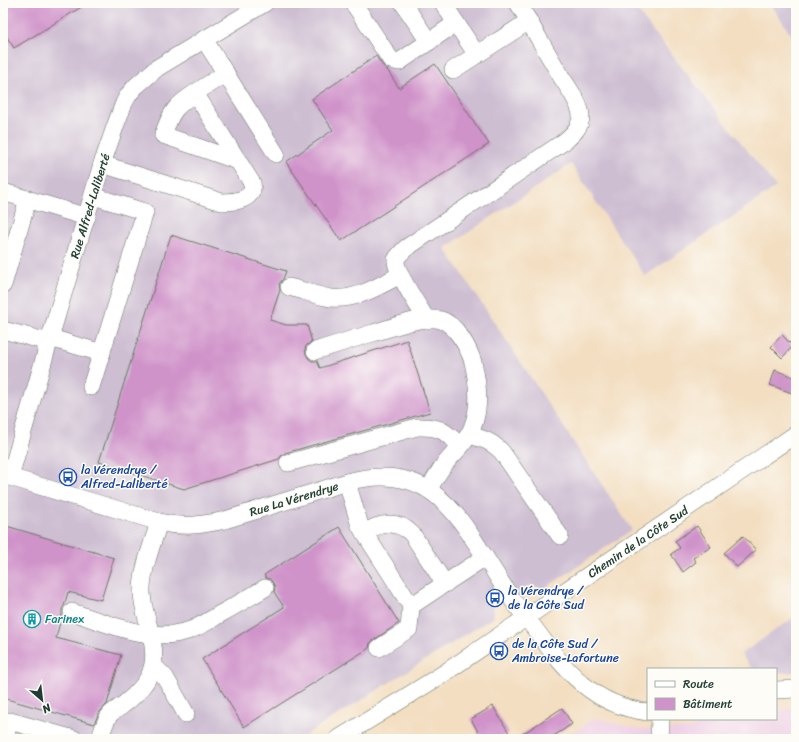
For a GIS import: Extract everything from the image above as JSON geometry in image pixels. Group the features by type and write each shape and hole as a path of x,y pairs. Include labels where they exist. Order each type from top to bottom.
{"street":[{"name":"Rue Alfred-Laliberté","path":"7,476 102,164 128,94 157,68 265,3"},
{"path":"354,3 391,60 398,62 456,23"},
{"path":"403,3 429,42"},
{"path":"443,3 477,55"},
{"path":"427,320 400,275 396,260 406,248 565,141 574,133 580,123 581,112 574,97 518,3"},
{"path":"453,70 529,22"},
{"path":"204,39 276,154"},
{"path":"226,73 177,106 163,136 238,161"},
{"path":"102,164 222,202 233,202 247,197 252,191 252,183 195,93"},
{"path":"3,192 87,217"},
{"path":"91,387 145,212 93,196"},
{"path":"3,285 28,199"},
{"path":"289,287 330,298 348,298 374,289 400,275"},
{"path":"315,351 402,324 433,319 443,320 453,327 464,341 470,352 477,383 478,401 476,416 465,440 441,469 428,490"},
{"path":"3,330 102,353"},
{"path":"288,463 417,427 427,426 437,428 465,440 489,441 502,452 560,536"},
{"name":"Chemin de la Côte Sud","path":"338,739 443,674 796,434"},
{"name":"Rue La Vérendrye","path":"7,476 159,522 178,526 209,524 225,520 346,482 364,478 378,476 407,480 428,490 441,499 450,508 468,532 514,602 569,672 586,687 615,704 634,710 647,712"},
{"path":"346,482 360,526 411,606 409,629 379,648"},
{"path":"100,739 109,715 132,698 144,684 152,668 154,656 143,605 142,592 143,578 159,522"},
{"path":"364,533 375,527 390,523 400,525 412,534 445,584"},
{"path":"411,606 485,557"},
{"path":"72,612 132,631 150,634 176,634 199,627 265,588"},
{"path":"152,668 157,669 165,677 186,714"},
{"path":"777,690 796,689"},
{"path":"4,739 10,720 74,739"},
{"path":"660,720 660,739"}],"shaded area":[{"path":"3,3 631,3 776,187 645,276 571,164 445,248 632,530 544,589 530,585 492,607 494,617 299,739 3,739"},
{"path":"770,3 796,3 796,42"},
{"path":"796,616 796,672 777,673 777,668 751,668 741,654"},
{"path":"796,709 796,739 564,739 595,718 639,729 688,729 717,720 777,720 777,710"}],"building":[{"path":"3,3 88,3 14,48 3,31"},
{"path":"376,56 399,88 435,64 489,144 341,241 286,162 333,130 312,99"},
{"path":"171,235 286,271 279,284 280,290 270,320 286,325 307,325 312,342 305,348 306,354 312,361 317,361 320,368 407,340 430,412 285,453 279,459 184,489 99,462"},
{"path":"782,335 793,346 782,358 771,347"},
{"path":"775,370 796,378 792,393 770,385"},
{"name":"Farinex","path":"3,525 114,558 101,600 68,592 62,609 56,638 121,655 107,704 99,713 94,724 3,698"},
{"path":"697,526 711,547 693,558 696,562 683,572 671,554 680,548 675,541"},
{"path":"339,527 399,623 370,643 369,648 244,727 202,659 284,607 274,592 275,587 273,583 264,575"},
{"path":"743,536 756,550 737,567 724,553"},
{"path":"493,706 509,733 499,739 482,739 471,719"},
{"path":"562,708 572,724 549,739 515,739"}],"place":[{"name":"la Vérendrye / Alfred-Laliberté","path":"68,477"},
{"name":"la Vérendrye / de la Côte Sud","path":"495,598"},
{"name":"Farinex","path":"32,619"},
{"name":"de la Côte Sud / Ambroise-Lafortune","path":"499,651"}]}
